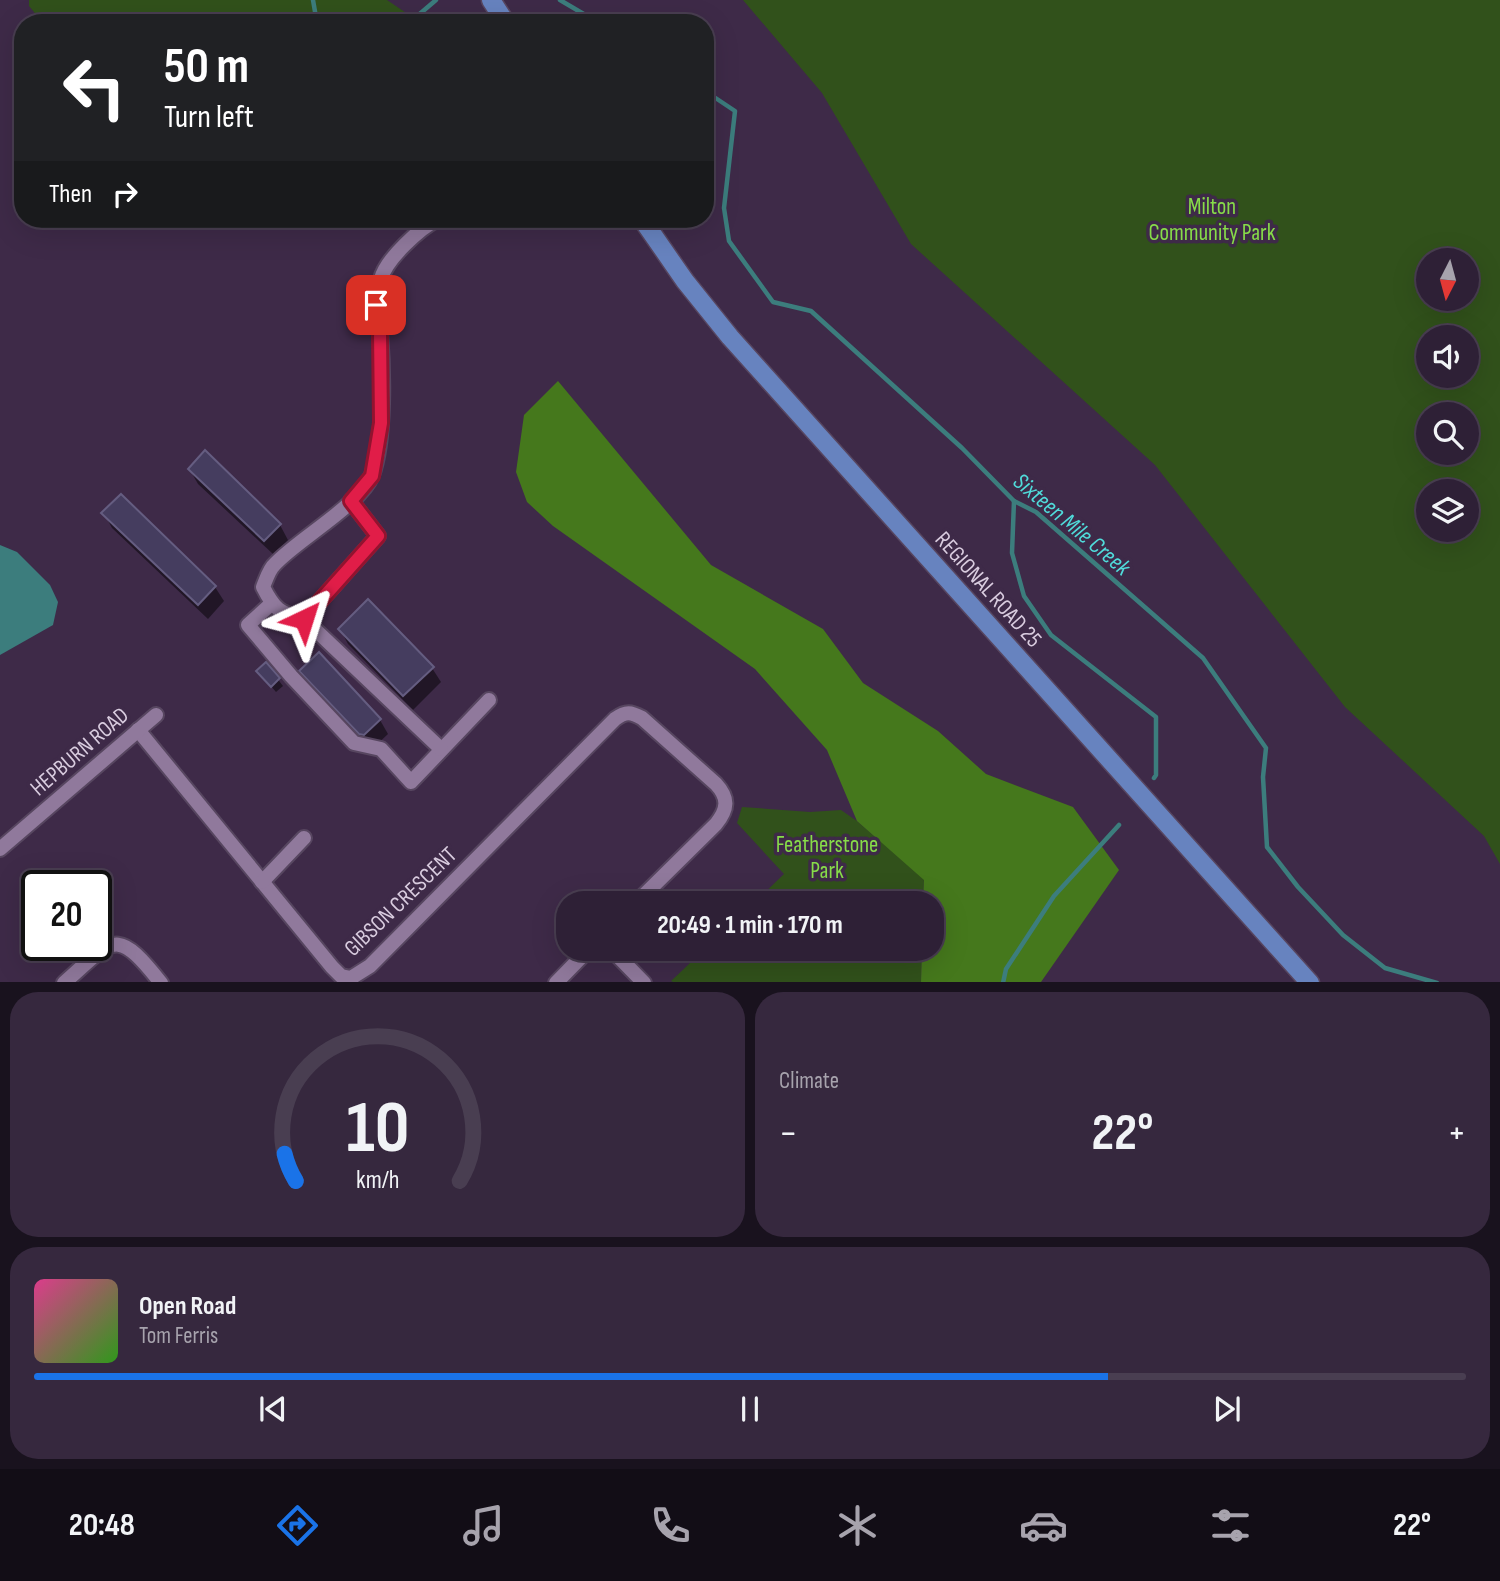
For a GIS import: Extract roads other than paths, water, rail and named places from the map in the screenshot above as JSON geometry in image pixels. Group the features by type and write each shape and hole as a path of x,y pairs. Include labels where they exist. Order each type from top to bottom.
{"main road":[{"name":"REGIONAL ROAD 25","path":"648,228 685,281 730,337 1310,982"}],"street":[{"path":"424,228 394,257 381,276 376,305 380,332 381,423 372,476 351,501 273,565 263,587 271,604 285,615 304,619 441,749"},
{"path":"304,619 378,536 351,501"},
{"path":"271,604 248,625 354,743 381,749 411,782 489,700"},
{"name":"GIBSON CRESCENT","path":"138,730 341,976 351,978 360,974 624,713 632,712 716,784 726,801 726,809 716,824 648,891"},
{"name":"HEPBURN ROAD","path":"0,849 156,715"},
{"path":"262,882 304,838"},
{"path":"64,982 98,952 117,943 127,945 136,952 161,982"},
{"path":"556,982 577,961"},
{"path":"623,961 644,982"}],"waterway":[{"name":"Sixteen Mile Creek","path":"313,0 315,14"},
{"name":"Sixteen Mile Creek","path":"420,14 436,0"},
{"name":"Sixteen Mile Creek","path":"560,0 584,14"},
{"name":"Sixteen Mile Creek","path":"714,97 735,111 724,208 729,241 773,302 811,311 962,448 1014,501 1036,512 1203,658 1266,748 1263,777 1267,847 1298,887 1343,935 1385,968 1434,982"},
{"path":"1014,501 1012,553 1024,596 1051,635 1156,717 1154,778"},
{"path":"1003,982 1006,969 1054,896 1119,825"}],"park label":[{"name":"Milton Community Park","path":"1212,219"},
{"name":"Featherstone Park","path":"827,857"}]}
